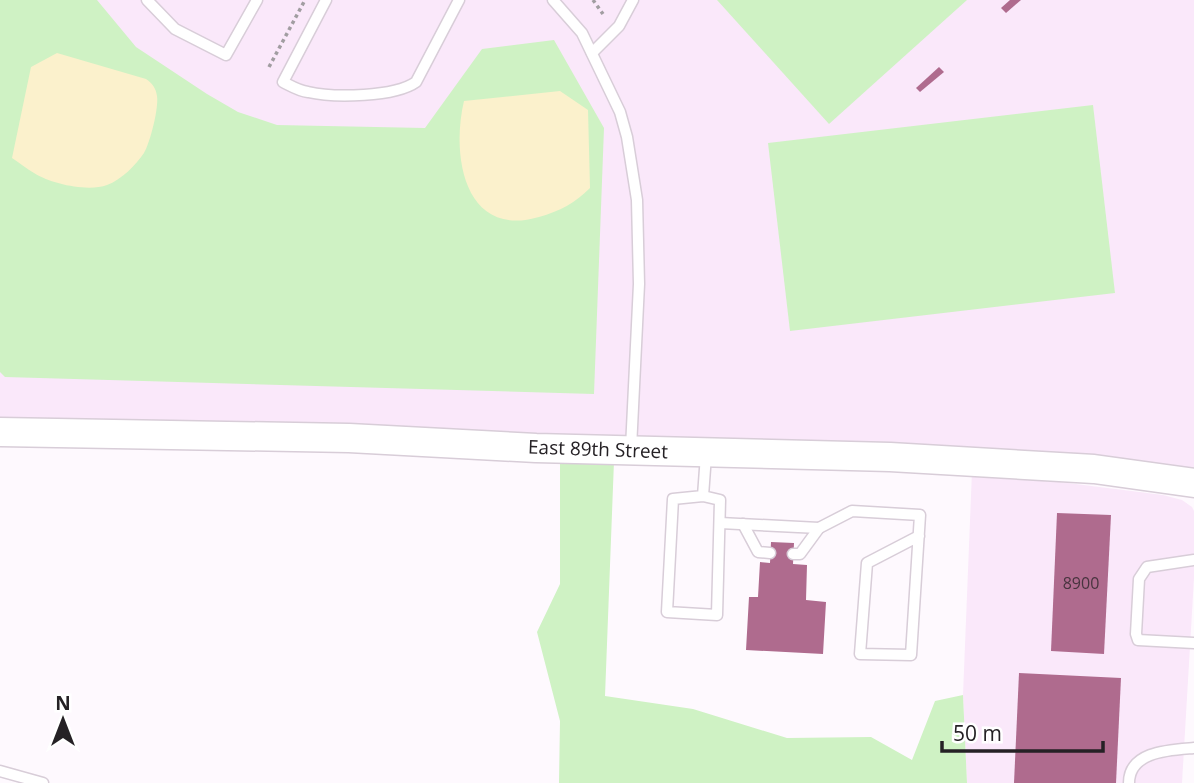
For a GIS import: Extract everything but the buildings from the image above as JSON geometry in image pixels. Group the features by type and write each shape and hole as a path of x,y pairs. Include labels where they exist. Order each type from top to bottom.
{"street":[{"name":"East 89th Street","path":"0,432 349,438 537,448 890,457 1094,469 1194,482"}],"lane":[{"path":"147,0 175,29 226,55 257,0"},
{"path":"326,0 283,82 310,93 346,95 399,90 416,82 459,0"},
{"path":"552,0 582,33 620,112 627,137 637,200 639,284 631,450"},
{"path":"592,53 619,26 633,0"},
{"path":"704,496 706,452"},
{"path":"704,496 720,500 717,615 667,612 673,499 704,496"},
{"path":"793,554 800,554 819,528 852,511 920,516 919,536 911,656 860,654 867,563 919,536"},
{"path":"720,523 819,528"},
{"path":"743,524 758,552 770,553"},
{"path":"1194,560 1147,567 1139,579 1136,634 1138,640 1194,643"},
{"path":"1129,783 1134,765 1143,759 1161,751 1194,748"},
{"path":"0,771 43,783"}],"path":[{"path":"269,67 304,0"},
{"path":"593,0 603,15"}],"shaded area":[{"path":"0,0 1194,0 1194,472 0,420"},
{"path":"972,471 1163,495 1182,500 1192,507 1194,578 1182,783 967,783 963,695"}],"green space":[{"path":"0,0 97,0 136,47 238,112 277,125 425,128 482,49 554,40 604,128 594,394 5,377 0,372"},
{"path":"717,0 967,0 829,124"},
{"path":"1093,105 1115,293 790,331 768,143"},
{"path":"560,460 614,461 605,696 693,709 787,738 871,737 912,760 935,701 963,695 967,783 559,783 560,721 537,632 560,584"}],"sand":[{"path":"57,53 146,79 156,91 155,117 144,153 128,172 107,185 90,188 60,183 41,177 12,158 31,67"},
{"path":"560,91 588,110 590,188 567,206 539,217 514,221 494,216 479,204 468,188 462,167 460,122 464,101"}]}
